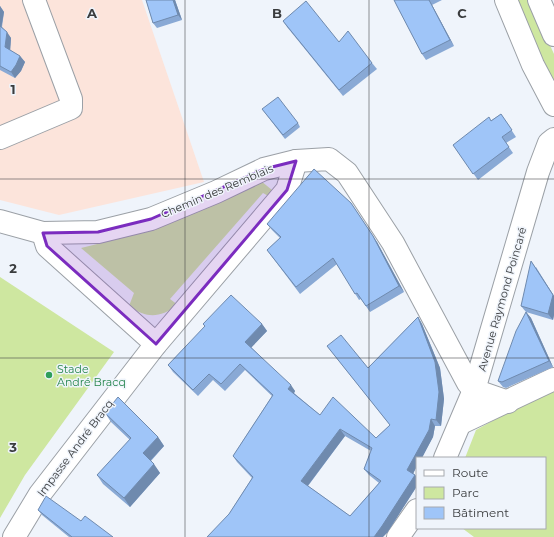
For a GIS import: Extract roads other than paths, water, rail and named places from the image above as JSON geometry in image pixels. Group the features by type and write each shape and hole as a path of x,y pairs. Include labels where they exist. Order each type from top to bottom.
{"street":[{"path":"0,138 71,108 72,99 34,0"},
{"path":"506,0 533,65 554,105"},
{"path":"539,0 554,35"},
{"name":"Avenue Raymond Poincaré","path":"445,457 474,390 538,172 549,143 554,139"},
{"name":"Chemin des Remblais","path":"0,221 43,233 98,232 151,219 216,192 264,169 296,161 329,159 347,172 393,243 468,383 474,390"},
{"name":"Impasse André Bracq","path":"14,537 40,494 156,344 287,190 296,161"},
{"path":"43,233 47,246 156,344"},
{"path":"461,423 554,379"},
{"path":"474,390 508,402"},
{"path":"398,537 416,511"}],"place":[{"name":"Stade André Bracq","path":"49,375"}]}
